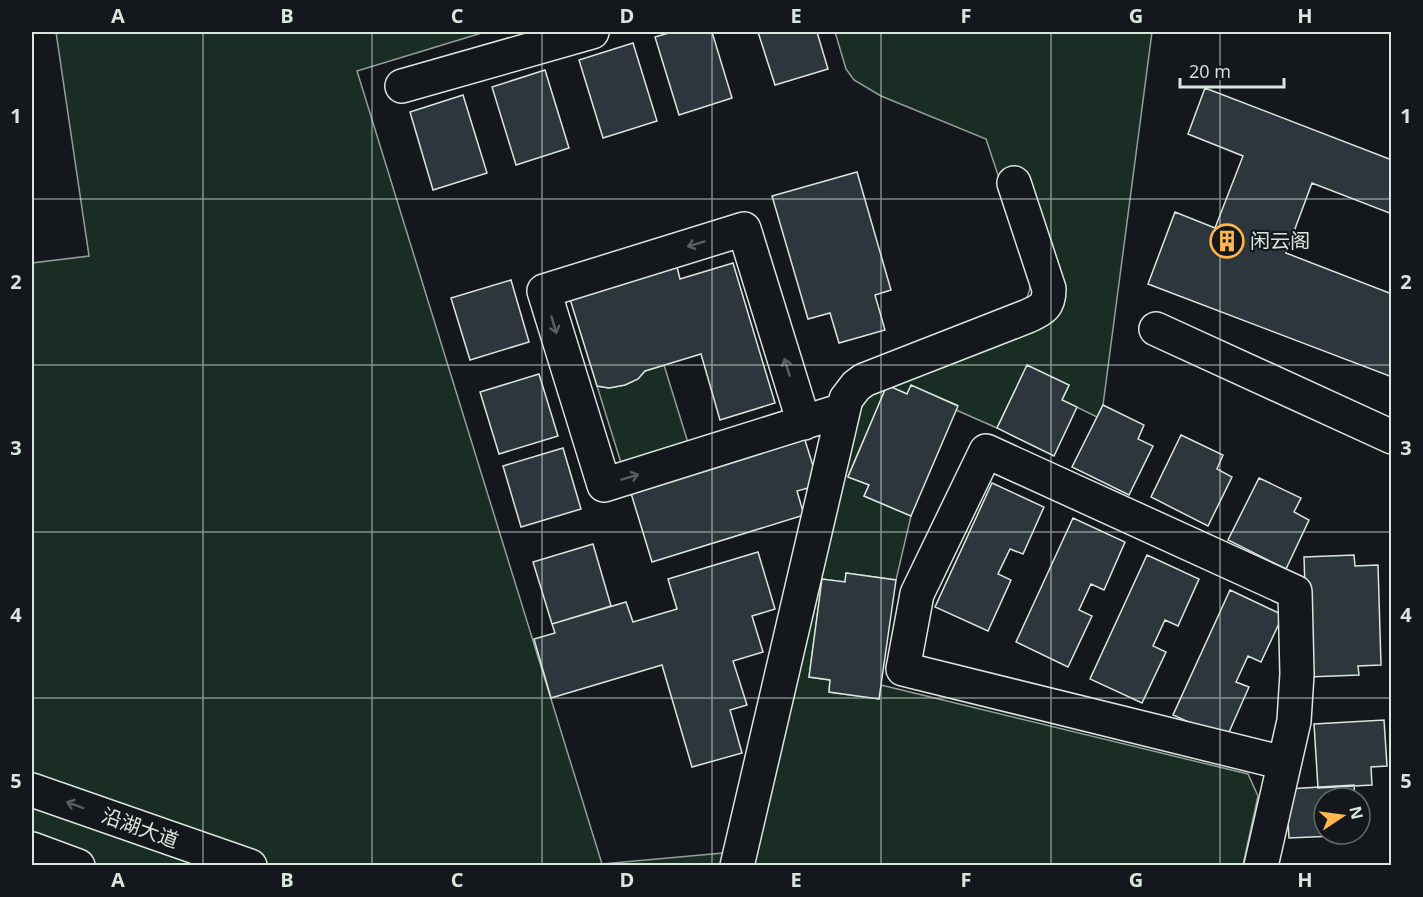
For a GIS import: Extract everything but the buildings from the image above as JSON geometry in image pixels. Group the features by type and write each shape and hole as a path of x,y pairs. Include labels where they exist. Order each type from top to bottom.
{"street":[{"path":"402,86 592,32"},
{"path":"737,866 846,399 864,380 1028,316 1044,309 1048,303 1049,289 1014,183"},
{"path":"804,423 744,229 543,291 604,485 804,423 843,410"},
{"path":"1156,329 1392,437"},
{"path":"1261,866 1294,721 1297,674 1295,592 986,451 917,594 903,669 1284,764"},
{"name":"沿湖大道","path":"32,789 250,866"},
{"path":"32,849 78,866"}],"green space":[{"path":"56,32 485,32 357,71 602,864 756,850 853,406 1024,303 1029,290 1031,282 1029,268 986,139 881,96 854,80 846,69 835,32 1152,32 1103,405 1097,417 1062,400 1069,385 1027,366 997,428 956,410 957,405 912,386 907,394 887,386 848,476 869,485 864,496 911,516 896,580 846,573 845,582 822,579 809,677 830,680 829,692 879,699 881,685 1248,774 1258,796 1243,865 32,865 32,263 89,256"},
{"path":"664,365 689,446 622,466 597,386 609,388 625,385 638,379 645,371"}],"place":[{"name":"闲云阁","path":"1227,241"}]}
